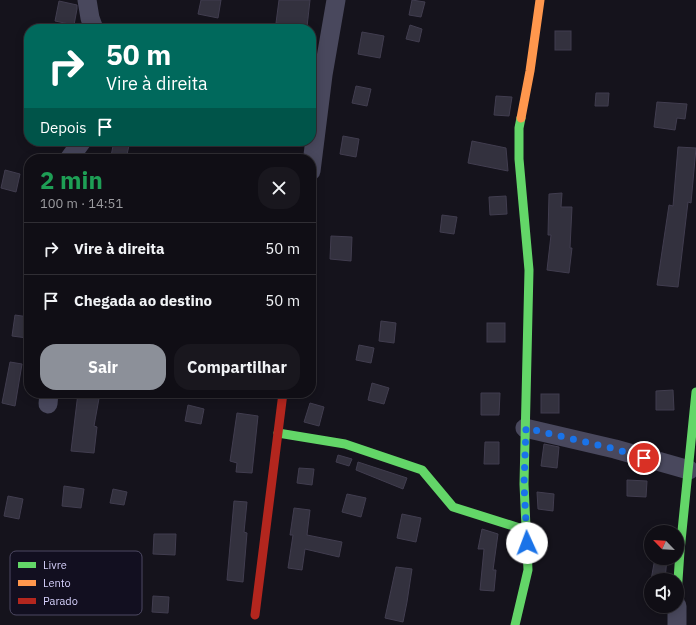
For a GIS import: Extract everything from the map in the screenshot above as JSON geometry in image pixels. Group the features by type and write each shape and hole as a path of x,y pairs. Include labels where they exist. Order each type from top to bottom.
{"street":[{"path":"88,0 92,24"},
{"path":"316,131 323,75 336,0"},
{"path":"515,625 528,570 524,484 529,270 519,159 519,128 530,72 540,0"},
{"path":"678,573 696,392"},
{"path":"255,614 282,398"},
{"path":"526,428 615,449 689,470"},
{"path":"278,433 344,444 422,470 453,507 526,530"},
{"path":"677,613 678,625"}],"building":[{"path":"201,0 221,0 218,18 198,14"},
{"path":"279,0 310,0 307,24 276,23"},
{"path":"412,0 425,2 421,17 409,15"},
{"path":"59,1 77,5 74,24 55,21"},
{"path":"410,25 422,29 419,42 406,39"},
{"path":"555,31 571,31 571,50 555,50"},
{"path":"362,32 384,36 380,58 358,54"},
{"path":"356,86 371,89 367,106 352,103"},
{"path":"596,93 609,93 608,106 595,106"},
{"path":"496,96 512,97 509,116 494,115"},
{"path":"657,102 687,104 685,119 677,118 675,130 654,127"},
{"path":"343,136 359,139 356,157 340,154"},
{"path":"472,141 506,148 508,171 468,163"},
{"path":"113,146 129,146 127,154 111,154"},
{"path":"678,147 696,148 691,203 688,202 678,287 657,285 669,205 673,206"},
{"path":"5,170 20,174 16,192 1,188"},
{"path":"562,193 561,207 572,207 570,248 572,248 569,273 547,270 551,235 548,235 549,194"},
{"path":"506,196 507,214 490,215 489,197"},
{"path":"442,215 457,217 454,234 440,232"},
{"path":"331,236 352,237 351,261 330,259"},
{"path":"15,315 24,316 24,338 12,336"},
{"path":"381,321 396,323 394,343 379,341"},
{"path":"487,323 505,323 505,342 487,342"},
{"path":"359,345 374,348 371,363 356,360"},
{"path":"10,362 22,364 15,406 2,403"},
{"path":"372,383 389,388 384,404 368,400"},
{"path":"673,390 674,410 656,410 656,391"},
{"path":"481,393 500,393 499,415 481,415"},
{"path":"541,394 559,394 559,413 541,413"},
{"path":"77,398 99,398 94,426 97,427 94,453 71,451"},
{"path":"310,403 324,407 319,426 304,422"},
{"path":"188,405 204,409 201,424 185,421"},
{"path":"237,413 258,416 252,473 236,472 237,463 230,461"},
{"path":"485,442 499,442 499,464 484,464"},
{"path":"544,444 559,447 557,468 541,466"},
{"path":"338,455 352,459 349,466 336,462"},
{"path":"358,462 407,478 403,489 356,470"},
{"path":"299,468 314,469 312,485 297,483"},
{"path":"627,480 647,481 646,497 627,496"},
{"path":"64,486 84,489 81,508 62,506"},
{"path":"113,489 127,492 124,505 110,503"},
{"path":"537,492 554,494 553,511 538,509"},
{"path":"347,494 366,498 361,517 342,512"},
{"path":"8,496 23,499 19,519 4,516"},
{"path":"234,501 247,502 244,532 247,533 243,582 227,580"},
{"path":"294,508 310,510 307,535 342,542 339,557 305,549 302,570 288,568 293,535 290,535"},
{"path":"402,514 421,518 416,542 397,538"},
{"path":"482,529 498,534 493,570 496,570 494,591 480,590 484,549 478,549"},
{"path":"154,534 176,534 175,555 153,554"},
{"path":"654,565 666,565 666,573 652,573"},
{"path":"396,567 412,569 403,622 385,618"},
{"path":"153,596 169,597 168,613 152,612"}],"traffic: fast":[{"path":"515,625 528,570 524,484 529,270 519,159 519,128 521,118"},
{"path":"678,573 696,392"},
{"path":"278,433 345,444 422,470 453,507 526,530"}],"traffic: slow":[{"path":"521,118 530,71 540,0"}],"traffic: jam":[{"path":"255,615 282,398"}],"route":[{"path":"527,543 524,484 526,428 615,449 644,458"}]}
